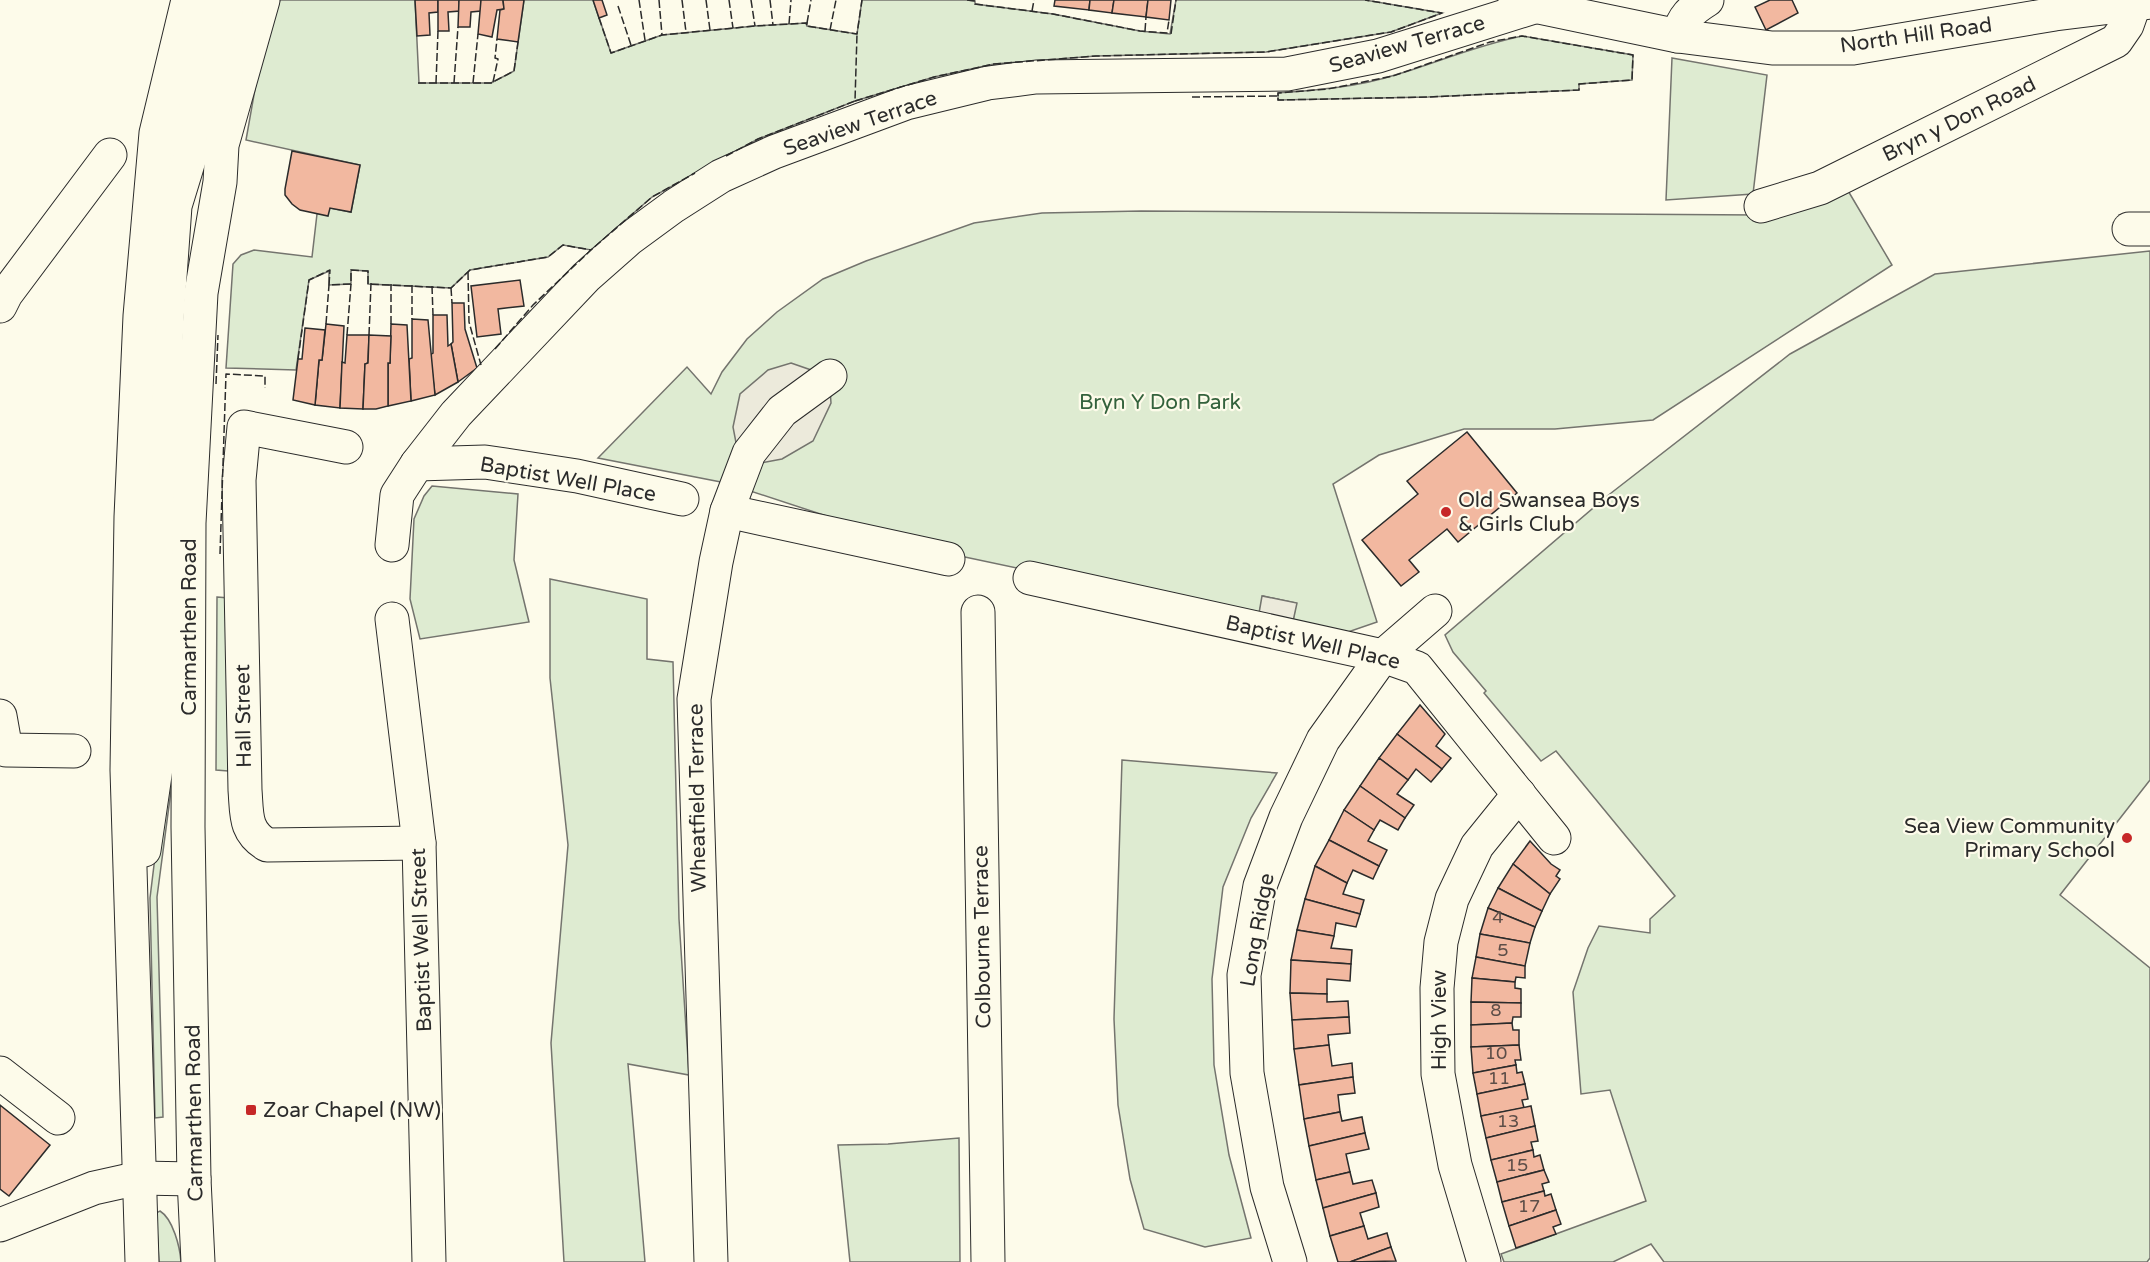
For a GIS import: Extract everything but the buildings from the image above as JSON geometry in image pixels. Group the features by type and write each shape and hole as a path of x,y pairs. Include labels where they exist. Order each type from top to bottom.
{"street":[{"path":"142,1262 127,770 131,518 140,316 156,133 188,0"},
{"path":"129,621 143,573 154,277 162,205 219,0"},
{"path":"133,917 156,768 157,593 167,319 175,206 219,62 234,0"},
{"name":"Carmarthen Road","path":"198,1262 194,1179 188,827 189,523 201,293 220,182 222,146 262,0"},
{"name":"North Hill Road","path":"1504,0 1678,36 1772,48 1853,48 2055,14 2142,3"},
{"path":"1678,36 1682,22 1692,9 1707,0"},
{"name":"Bryn y Don Road","path":"1761,206 1820,188 2116,41 2142,3"},
{"name":"Seaview Terrace","path":"392,545 397,495 417,464 456,414 586,277 629,239 674,206 721,176 774,152 906,103 988,83 1036,77 1287,74 1378,57 1537,6"},
{"path":"0,306 6,294 110,155"},
{"name":"Wheatfield Terrace","path":"711,1262 694,699 716,562 727,511 749,453 783,411 830,376"},
{"name":"Hall Street","path":"346,447 244,427 239,480 245,790 248,820 252,833 267,845 419,843"},
{"name":"Baptist Well Place","path":"417,464 485,462 577,476 682,499"},
{"path":"727,511 948,559"},
{"name":"Baptist Well Place","path":"1029,578 1383,656 1417,668 1554,838"},
{"name":"Long Ridge","path":"1290,1262 1267,1187 1247,1073 1244,975 1260,886 1286,818 1323,740 1383,656 1435,611"},
{"name":"Colbourne Terrace","path":"978,612 988,1262"},
{"name":"Baptist Well Street","path":"392,619 419,843 429,1262"},
{"path":"0,716 6,750 74,751"},
{"name":"High View","path":"1484,1262 1455,1165 1438,1074 1437,988 1441,942 1452,899 1477,846 1519,794"},
{"path":"0,1073 58,1118"},
{"path":"0,1226 94,1188 139,1178 194,1179"}],"green space":[{"path":"280,0 415,0 419,83 491,83 514,71 524,0 593,0 611,53 662,35 755,26 807,23 807,26 857,34 862,0 967,0 975,1 975,4 1053,14 1140,31 1170,34 1176,0 1365,0 1442,13 1391,32 1266,52 1096,56 994,64 934,77 855,101 758,139 652,197 591,250 563,245 548,257 470,270 451,288 368,284 368,271 351,270 351,284 329,285 329,271 309,280 296,370 226,368 233,264 241,255 254,250 312,257 317,214 330,208 351,212 360,165 246,140 260,61"},
{"path":"1522,36 1633,55 1632,80 1579,84 1579,90 1428,97 1278,100 1278,93 1367,82"},
{"path":"1672,58 1767,75 1753,194 1666,200"},
{"name":"Bryn Y Don Park","path":"1847,189 1892,265 1653,420 1555,429 1464,429 1379,455 1333,484 1377,622 1348,632 1293,620 1296,603 1263,596 1258,619 946,553 726,483 598,458 687,367 711,394 722,372 747,339 777,312 823,279 866,261 974,223 1042,213 1141,211 1759,215"},
{"path":"2150,251 2150,780 2060,895 2150,968 2150,1258 2147,1262 1664,1262 1651,1244 1613,1262 1504,1262 1501,1254 1646,1201 1610,1090 1581,1094 1573,992 1588,948 1599,926 1650,933 1650,919 1675,896 1556,751 1541,761 1484,693 1486,691 1453,652 1445,635 1606,497 1790,354 1935,274"},
{"path":"432,486 518,494 514,560 529,622 420,639 410,599 414,519 424,496"},
{"path":"550,579 647,599 647,659 673,662 679,919 689,1075 628,1064 645,1262 564,1262 551,1043 568,845 550,678"},
{"path":"217,597 229,598 228,771 216,770"},
{"path":"172,752 172,783 157,897 163,1117 155,1118 150,898 164,783"},
{"path":"1122,760 1277,773 1251,818 1223,887 1212,979 1214,1065 1229,1155 1251,1238 1205,1247 1144,1229 1130,1179 1118,1105 1114,1019"},
{"path":"959,1138 960,1262 850,1262 838,1145 888,1144"},
{"path":"160,1211 172,1227 181,1262 159,1262 156,1213"}],"shaded area":[{"path":"791,363 814,371 830,389 831,403 813,441 782,459 756,464 738,453 733,427 740,394 768,370"},
{"path":"1262,596 1297,603 1292,626 1258,619"}],"fence":[{"path":"639,0 645,40"},
{"path":"659,0 662,35"},
{"path":"682,0 686,32"},
{"path":"706,0 710,30"},
{"path":"729,0 733,28"},
{"path":"751,0 755,26"},
{"path":"770,0 773,25"},
{"path":"789,24 791,0"},
{"path":"807,23 811,0"},
{"path":"830,30 836,0"},
{"path":"599,18 611,53 662,35 755,26 807,23 806,26 857,34 862,0"},
{"path":"967,0 975,1 975,4 1053,14 1140,31 1167,33 1169,20"},
{"path":"1032,11 1034,0"},
{"path":"1171,34 1176,0"},
{"path":"855,101 934,77 994,64 1096,56 1266,52 1391,32 1442,13 1365,0"},
{"path":"618,6 631,45"},
{"path":"1145,31 1146,17"},
{"path":"454,83 458,27"},
{"path":"436,83 438,31"},
{"path":"473,83 478,34"},
{"path":"726,156 758,139 855,101 857,34"},
{"path":"1192,97 1278,96 1278,100 1428,97 1579,90 1579,84 1632,80 1633,55 1522,36 1490,42 1393,76 1328,89 1278,93 1278,96"},
{"path":"493,82 498,59 495,58 497,39"},
{"path":"418,83 491,83 514,71 518,42"},
{"path":"495,349 533,305 591,250 652,197 695,173"},
{"path":"298,359 309,280 330,270 329,285 351,284 351,270 368,271 368,284 451,288 470,270 548,257 563,245 591,250"},
{"path":"468,272 469,322 481,365"},
{"path":"369,335 371,283"},
{"path":"347,335 351,284"},
{"path":"391,284 391,324"},
{"path":"326,324 329,285"},
{"path":"412,285 412,319"},
{"path":"432,286 433,315"},
{"path":"451,288 452,303"},
{"path":"216,384 218,335"},
{"path":"220,554 226,374 265,376 265,388"}],"place":[{"name":"Old Swansea Boys & Girls Club","path":"1446,512"},
{"name":"Sea View Community Primary School","path":"2127,838"},
{"name":"Zoar Chapel (NW)","path":"251,1110"}]}
